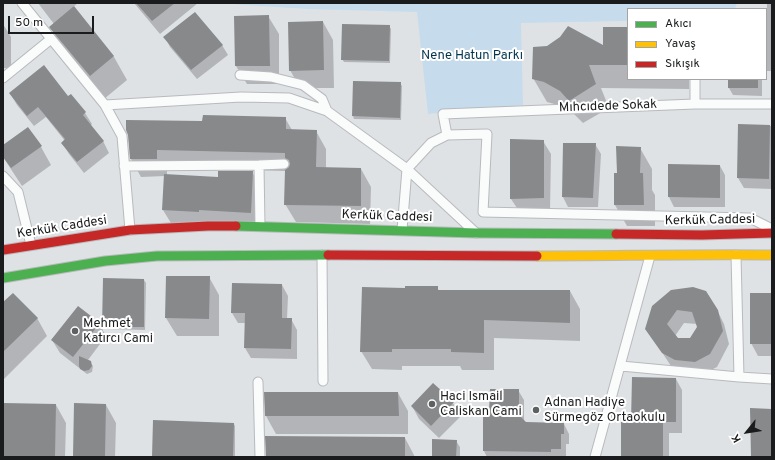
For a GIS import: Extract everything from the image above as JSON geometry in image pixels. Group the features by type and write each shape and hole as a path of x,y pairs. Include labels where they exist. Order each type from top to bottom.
{"street":[{"path":"22,3 105,105 122,136 130,230"},
{"path":"3,78 51,39"},
{"path":"240,76 271,77 303,85 322,99 327,111"},
{"path":"695,80 695,104"},
{"path":"105,105 249,97 289,98 327,111 407,169 476,233"},
{"name":"Mıhcıdede Sokak","path":"447,135 443,114 695,104 772,104"},
{"path":"402,230 407,169 431,143 447,135 487,134 484,212 750,218 772,229"},
{"path":"124,166 259,166 284,164"},
{"path":"259,166 260,226"},
{"path":"3,176 18,192 31,245"},
{"name":"Kerkük Caddesi","path":"3,250 130,230 208,226 260,226 476,233 702,235 772,233"},
{"path":"322,255 323,381"},
{"path":"736,255 739,377"},
{"path":"3,278 104,261 157,256 772,255"},
{"path":"595,457 650,256"},
{"path":"620,366 739,377 772,378"},
{"path":"258,382 260,457"}],"green space":[{"name":"Nene Hatun Parkı","path":"215,3 737,3 735,8 627,8 627,21 521,23 523,105 428,114 417,12 307,9"}],"building":[{"path":"136,3 175,3 152,21"},
{"path":"74,6 114,56 90,76 49,27"},
{"path":"195,12 223,45 191,70 163,37"},
{"path":"269,15 270,66 235,66 234,16"},
{"path":"323,21 324,70 289,71 288,22"},
{"path":"342,24 390,25 389,61 341,60"},
{"path":"568,26 603,45 603,27 627,27 627,65 589,65 596,84 569,101 560,91 544,82 532,79 533,47 547,46 560,37"},
{"path":"44,65 68,96 71,94 86,112 83,115 104,141 77,162 61,143 65,139 38,107 27,116 9,93"},
{"path":"728,80 758,80 758,88 728,88"},
{"path":"353,81 401,82 400,118 352,116"},
{"path":"203,115 286,117 286,129 317,130 316,167 361,168 361,206 284,205 285,170 290,164 289,160 285,158 285,153 157,150 157,159 130,159 126,120 202,121"},
{"path":"738,124 770,125 769,179 737,178"},
{"path":"28,127 42,146 11,168 3,157 3,145"},
{"path":"510,139 544,140 544,198 510,199"},
{"path":"563,143 596,143 593,198 562,197"},
{"path":"616,146 641,147 640,173 643,173 644,205 614,205 614,173 617,173"},
{"path":"668,164 720,165 720,198 668,197"},
{"path":"218,171 253,171 251,213 199,210 199,212 162,210 164,174 218,177"},
{"path":"166,276 210,276 209,319 165,318"},
{"path":"103,278 144,279 144,327 102,327"},
{"path":"232,283 282,284 282,318 292,318 291,349 244,348 245,313 231,313"},
{"path":"405,286 438,286 438,290 570,290 570,323 484,320 484,353 451,352 451,349 392,349 392,352 360,352 362,287 405,288"},
{"path":"693,287 706,291 718,310 723,331 710,354 695,362 675,360 662,353 645,329 652,306 671,290","holes":["677,310 692,312 697,327 690,338 678,338 667,324"]},
{"path":"13,293 38,318 3,352 3,302"},
{"path":"750,293 772,293 772,344 750,344"},
{"name":"Mehmet Katırcı Cami","path":"78,306 100,323 73,357 51,340"},
{"path":"79,356 91,361 92,366 89,370 84,371 80,369"},
{"path":"632,377 676,378 676,422 663,422 663,457 621,457 621,422 631,422"},
{"name":"Haci Ismail Caliskan Cami","path":"433,383 454,402 431,426 411,406"},
{"path":"490,389 519,389 519,415 526,422 564,423 564,434 561,434 561,449 551,449 551,452 483,451 483,413 489,413"},
{"path":"264,392 398,392 399,416 265,416"},
{"path":"3,403 56,404 55,457 3,456"},
{"path":"74,403 106,404 105,457 73,457"},
{"path":"750,408 772,409 772,457 751,457"},
{"path":"153,420 234,423 233,457 152,457"},
{"path":"265,436 405,437 405,457 266,457"},
{"path":"432,439 457,440 456,457 432,456"}],"traffic: fast":[{"path":"236,226 476,233 616,234"},
{"path":"3,278 105,261 157,256 328,255"}],"traffic: slow":[{"path":"537,256 772,255"}],"traffic: jam":[{"path":"3,250 130,230 236,226"},
{"path":"616,234 702,235 772,233"},
{"path":"328,255 537,256"}],"place":[{"name":"Mehmet Katırcı Cami","path":"75,331"},
{"name":"Haci Ismail Caliskan Cami","path":"432,404"},
{"name":"Adnan Hadiye Sürmegöz Ortaokulu","path":"536,410"}]}
